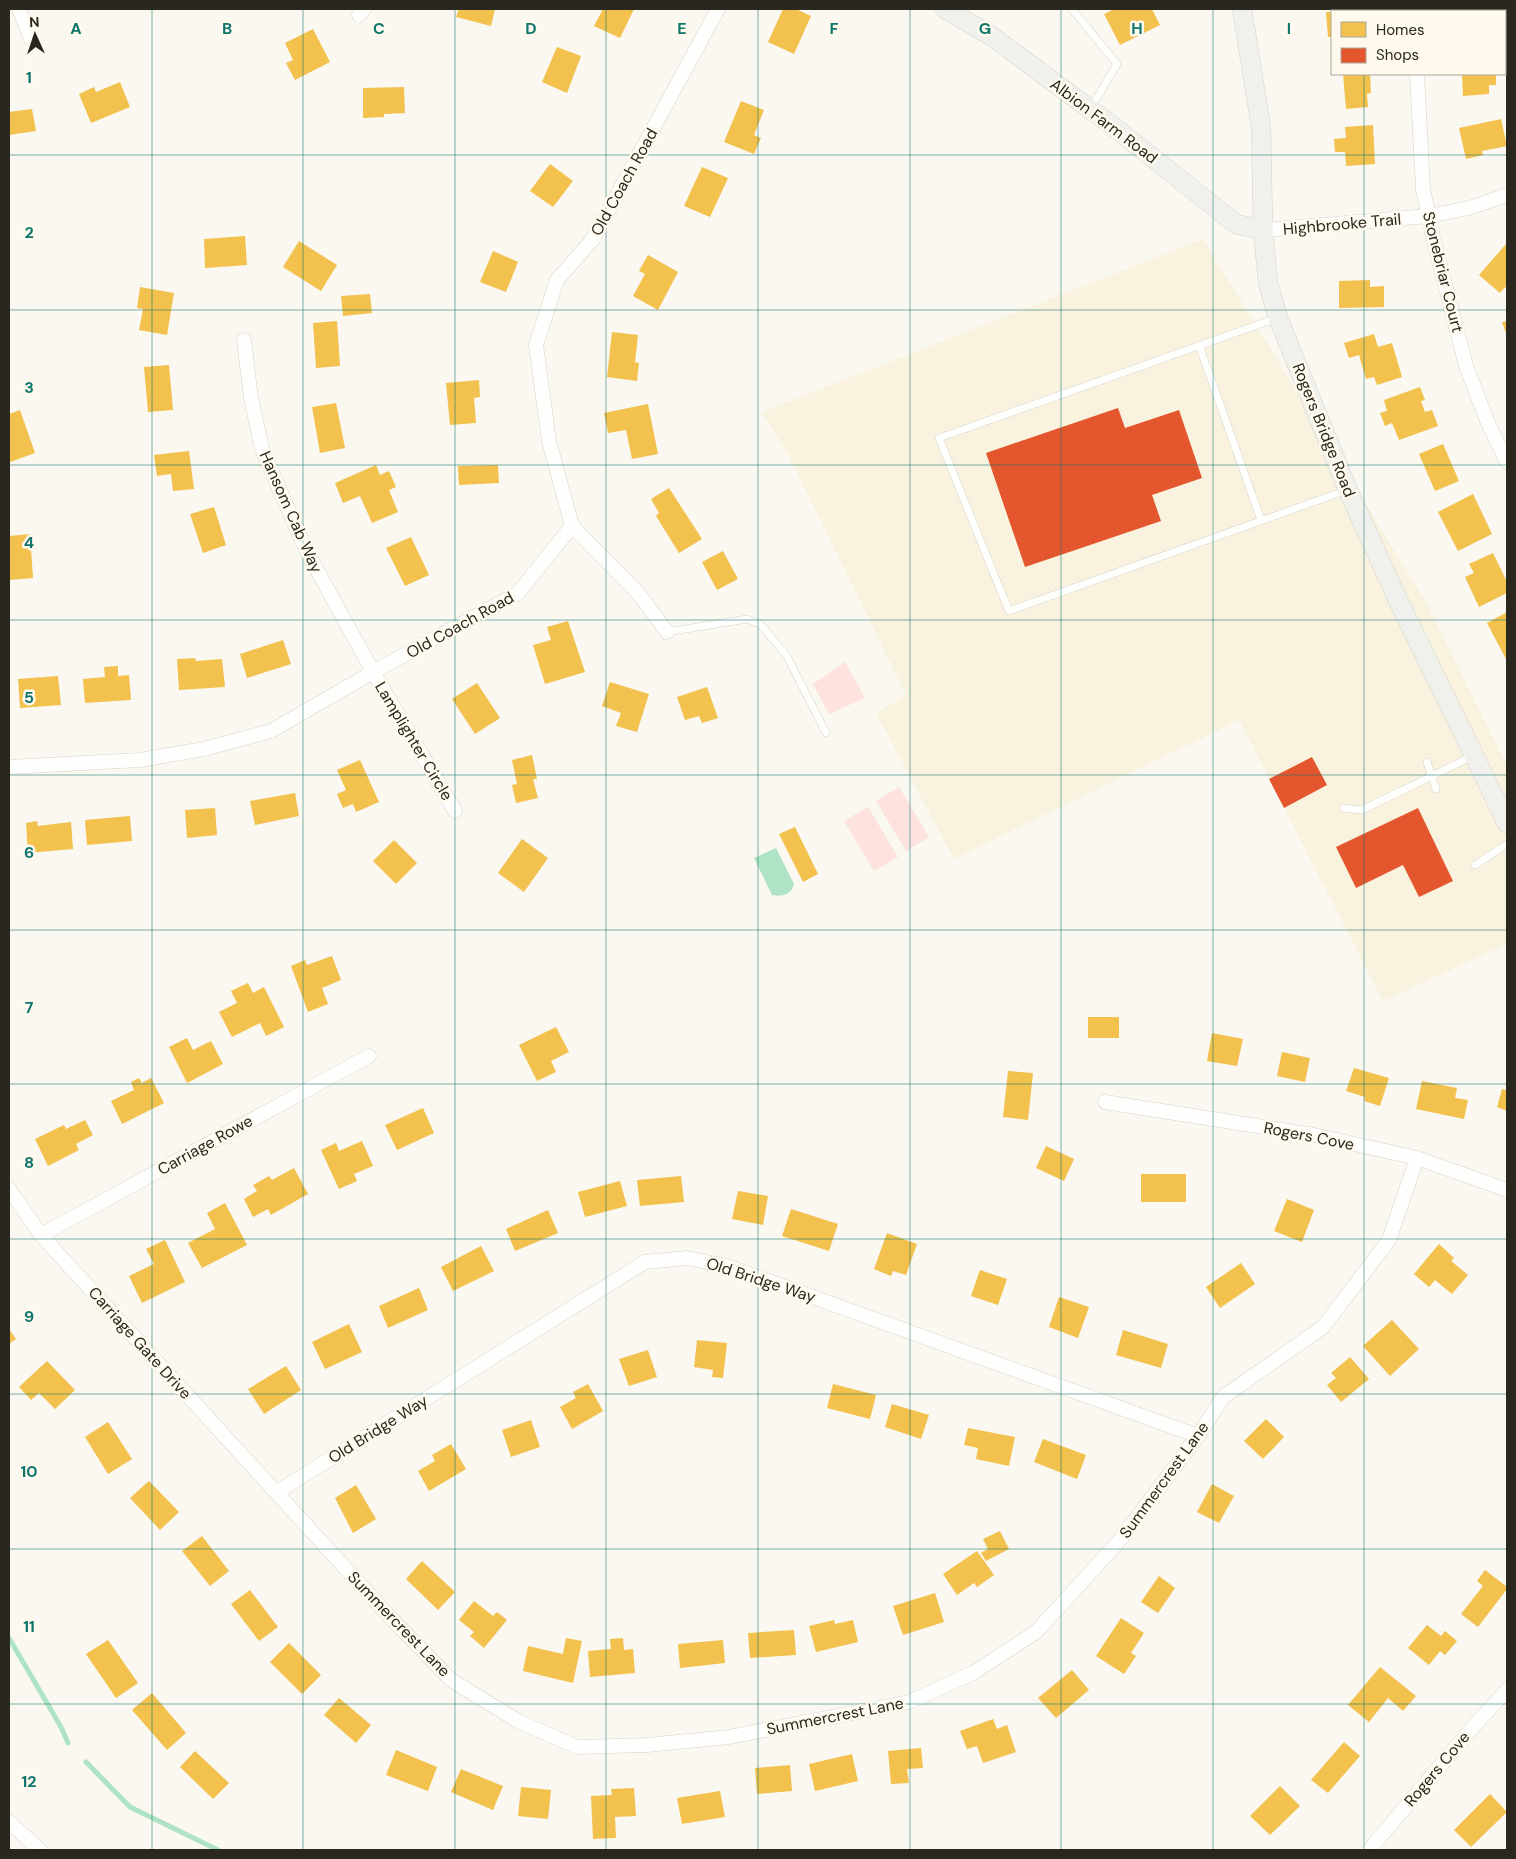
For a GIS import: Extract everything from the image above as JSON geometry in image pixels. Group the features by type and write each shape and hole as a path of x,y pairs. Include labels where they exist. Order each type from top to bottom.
{"street":[{"path":"19,9 31,39"},
{"name":"Old Coach Road","path":"9,767 140,760 204,749 271,731 373,672 518,593 572,526 549,441 536,345 557,280 593,239 718,9"},
{"name":"Albion Farm Road","path":"945,9 990,35 1090,109 1236,224 1263,230"},
{"name":"Rogers Bridge Road","path":"1242,9 1261,127 1263,230 1268,283 1278,318 1348,490 1398,600 1507,823"},
{"name":"Stonebriar Court","path":"1417,75 1424,189 1428,216 1466,366 1488,424 1507,462"},
{"name":"Highbrooke Trail","path":"1263,230 1428,216 1469,208 1507,196"},
{"name":"Hansom Cab Way","path":"244,340 251,398 262,449 306,550 373,672"},
{"path":"572,526 638,593 667,632"},
{"name":"Lamplighter Circle","path":"373,672 455,811"},
{"name":"Carriage Rowe","path":"41,1234 369,1056"},
{"name":"Rogers Cove","path":"1105,1102 1314,1135 1417,1158 1507,1190"},
{"name":"Summercrest Lane","path":"277,1492 390,1617 451,1680 518,1721 577,1747 647,1745 729,1737 909,1702 973,1673 1036,1632 1120,1540 1198,1436 1223,1397 1323,1327 1389,1240 1417,1158"},
{"name":"Carriage Gate Drive","path":"9,1189 41,1234 277,1492"},
{"name":"Old Bridge Way","path":"277,1492 646,1262 687,1258 727,1266 1198,1436"},
{"name":"Rogers Cove","path":"1369,1850 1473,1727 1507,1690"},
{"path":"9,1822 40,1850"}],"lane":[{"path":"1072,9 1117,64 1090,109"},
{"path":"1278,318 939,438 1009,611 1348,490"},
{"path":"1199,345 1261,520"},
{"path":"667,632 747,619 760,624 787,656 826,733"},
{"path":"1343,808 1362,810 1473,756"},
{"path":"1427,762 1436,790"},
{"path":"1475,866 1507,844"}],"shaded area":[{"path":"1203,239 1426,602 1507,765 1507,944 1383,1001 1239,720 954,859 876,713 906,695 790,458 762,412"},
{"path":"845,662 865,698 829,714 813,684"},
{"path":"899,787 929,837 906,851 876,801"},
{"path":"868,807 898,857 874,871 844,821"},
{"path":"776,848 794,884 789,893 780,896 772,895 754,858"}],"building: Homes":[{"path":"459,9 495,9 491,26 456,17"},
{"path":"603,9 634,9 620,38 594,26"},
{"path":"783,9 796,9 811,16 794,54 768,42"},
{"path":"1114,9 1152,9 1160,25 1120,45 1104,14"},
{"path":"1332,9 1360,9 1360,10"},
{"path":"1463,9 1496,9 1496,10"},
{"path":"1326,12 1331,12 1331,37 1328,37"},
{"path":"313,29 330,62 295,80 286,63 293,60 285,43"},
{"path":"557,47 581,56 567,93 542,82"},
{"path":"1343,75 1370,75 1371,93 1367,94 1368,107 1346,109"},
{"path":"1462,75 1496,75 1496,85 1489,85 1489,94 1463,96"},
{"path":"120,82 130,107 91,123 79,94 94,87 96,92"},
{"path":"404,87 405,113 363,118 363,88"},
{"path":"741,101 764,110 754,135 761,138 754,154 724,142"},
{"path":"32,109 36,131 9,135 9,112"},
{"path":"1501,119 1507,146 1482,151 1483,155 1466,159 1459,128"},
{"path":"1373,125 1375,164 1346,166 1345,152 1335,152 1334,139 1346,138 1345,127"},
{"path":"550,164 573,181 553,207 530,191"},
{"path":"702,167 728,178 710,217 684,206"},
{"path":"245,236 247,265 205,268 204,239"},
{"path":"299,241 337,265 321,291 283,267"},
{"path":"1506,244 1507,289 1505,287 1500,293 1479,275"},
{"path":"493,251 518,262 506,292 480,282"},
{"path":"648,255 678,272 658,310 633,296 645,274 639,271"},
{"path":"1370,280 1370,287 1384,286 1384,307 1339,308 1339,281"},
{"path":"140,287 174,293 167,335 139,330 143,309 137,308"},
{"path":"370,294 372,313 343,316 341,296"},
{"path":"337,321 340,366 316,368 313,323"},
{"path":"1507,321 1507,336 1502,322"},
{"path":"612,332 638,335 635,362 639,363 637,381 607,377"},
{"path":"1374,334 1378,347 1392,343 1402,377 1377,385 1374,377 1366,379 1359,355 1349,358 1344,343"},
{"path":"169,365 173,410 148,412 144,367"},
{"path":"479,380 480,397 474,398 476,423 450,425 446,383"},
{"path":"1420,387 1425,400 1421,401 1425,412 1432,410 1438,426 1399,440 1392,423 1385,426 1380,413 1387,411 1384,400"},
{"path":"336,403 345,448 320,453 312,407"},
{"path":"648,404 658,454 632,459 626,430 608,433 604,413"},
{"path":"20,410 35,453 10,462 9,414"},
{"path":"1443,444 1459,481 1435,491 1419,454"},
{"path":"189,451 194,489 173,491 171,474 157,476 154,455"},
{"path":"376,465 380,475 389,471 396,487 389,490 398,512 372,523 360,496 343,503 335,483"},
{"path":"498,465 499,483 459,485 458,466"},
{"path":"669,488 702,539 679,553 656,516 659,513 651,499"},
{"path":"1473,494 1492,534 1458,551 1438,512"},
{"path":"214,507 226,545 203,553 190,514"},
{"path":"30,534 33,578 9,580 9,536"},
{"path":"411,537 429,575 405,586 386,548"},
{"path":"723,551 738,579 717,590 702,562"},
{"path":"1493,553 1507,582 1507,593 1479,607 1465,577 1474,573 1469,564"},
{"path":"1507,612 1507,661 1487,623"},
{"path":"568,621 585,672 545,684 533,645 551,640 547,627"},
{"path":"283,640 291,664 247,678 240,654"},
{"path":"195,658 196,661 222,659 225,687 179,690 177,659"},
{"path":"118,666 118,676 129,675 131,700 85,703 83,679 105,677 104,667"},
{"path":"58,676 61,705 20,708 18,679"},
{"path":"610,682 649,694 637,732 616,726 621,713 602,706"},
{"path":"477,683 500,718 475,734 452,699"},
{"path":"707,687 718,718 702,723 699,716 685,720 677,697"},
{"path":"532,755 537,779 533,779 538,798 516,803 512,785 517,784 512,760"},
{"path":"360,760 379,802 356,812 353,804 343,808 337,794 346,790 337,770"},
{"path":"295,793 299,816 255,825 250,801"},
{"path":"215,808 217,835 187,838 185,810"},
{"path":"130,816 132,841 87,845 85,820"},
{"path":"37,821 38,826 71,822 73,849 28,853 26,823"},
{"path":"795,827 818,874 803,882 779,834"},
{"path":"522,839 548,858 524,892 498,873"},
{"path":"394,840 417,863 396,884 373,861"},
{"path":"332,956 341,980 322,988 328,1004 308,1012 291,966 305,960 307,965"},
{"path":"248,983 253,993 264,987 284,1027 266,1036 260,1023 232,1037 219,1012 237,1003 231,991"},
{"path":"1088,1017 1119,1017 1119,1038 1088,1038"},
{"path":"556,1027 569,1052 551,1061 556,1072 537,1081 519,1045"},
{"path":"1212,1033 1243,1039 1237,1066 1207,1061"},
{"path":"187,1038 193,1050 211,1041 223,1064 187,1083 169,1047"},
{"path":"1282,1052 1310,1058 1305,1082 1277,1076"},
{"path":"1354,1068 1389,1078 1380,1106 1364,1101 1365,1097 1346,1091"},
{"path":"1008,1071 1033,1073 1028,1120 1003,1117"},
{"path":"139,1078 142,1083 151,1078 164,1103 122,1124 111,1101 134,1090 131,1082"},
{"path":"1422,1081 1457,1088 1455,1098 1468,1100 1464,1119 1416,1109"},
{"path":"1502,1089 1507,1090 1507,1111 1497,1107"},
{"path":"423,1108 434,1133 397,1150 385,1125"},
{"path":"85,1120 93,1135 76,1144 79,1150 48,1166 35,1139 64,1125 66,1129"},
{"path":"362,1141 373,1166 354,1174 357,1181 339,1189 321,1150 336,1143 339,1151"},
{"path":"1046,1146 1074,1159 1064,1181 1036,1168"},
{"path":"294,1168 308,1194 271,1215 268,1209 253,1217 244,1199 257,1191 253,1185 269,1176 272,1180"},
{"path":"1141,1174 1186,1174 1186,1202 1141,1202"},
{"path":"681,1176 684,1202 640,1206 637,1180"},
{"path":"620,1181 627,1206 585,1217 578,1192"},
{"path":"738,1191 768,1196 763,1225 732,1219"},
{"path":"1287,1199 1314,1210 1302,1242 1274,1231"},
{"path":"225,1203 247,1245 202,1268 188,1243 215,1229 207,1213"},
{"path":"791,1209 838,1224 829,1251 782,1236"},
{"path":"548,1210 558,1233 515,1251 506,1229"},
{"path":"887,1233 917,1244 906,1275 893,1271 891,1276 874,1269"},
{"path":"165,1240 185,1282 142,1303 129,1276 154,1264 146,1249"},
{"path":"1439,1244 1454,1258 1451,1261 1468,1275 1452,1294 1435,1280 1429,1287 1414,1274"},
{"path":"481,1246 494,1271 453,1291 441,1267"},
{"path":"1241,1263 1255,1284 1220,1308 1206,1287"},
{"path":"980,1270 1007,1279 998,1305 971,1296"},
{"path":"419,1288 428,1310 388,1328 379,1306"},
{"path":"1059,1297 1089,1307 1078,1338 1049,1327"},
{"path":"1392,1320 1419,1349 1390,1376 1363,1346"},
{"path":"349,1324 362,1352 325,1369 312,1342"},
{"path":"9,1329 16,1339 9,1344"},
{"path":"1123,1330 1168,1344 1161,1368 1116,1355"},
{"path":"697,1340 727,1343 723,1378 712,1377 713,1370 694,1367"},
{"path":"648,1350 657,1377 629,1386 619,1359"},
{"path":"1350,1357 1369,1379 1341,1402 1327,1385 1336,1378 1331,1373"},
{"path":"47,1361 75,1390 55,1409 39,1393 31,1400 19,1387"},
{"path":"286,1366 301,1390 264,1414 248,1389"},
{"path":"588,1384 603,1411 572,1429 560,1407 576,1398 573,1392"},
{"path":"833,1384 876,1395 870,1419 827,1408"},
{"path":"892,1404 929,1415 921,1439 885,1427"},
{"path":"1266,1419 1284,1437 1263,1459 1244,1441"},
{"path":"531,1420 540,1447 511,1457 502,1430"},
{"path":"108,1422 132,1459 108,1474 85,1437"},
{"path":"968,1428 1015,1437 1009,1466 976,1459 978,1448 964,1445"},
{"path":"1043,1439 1086,1455 1077,1479 1034,1462"},
{"path":"451,1444 466,1469 429,1491 418,1471 435,1461 432,1455"},
{"path":"149,1481 179,1512 160,1530 130,1498"},
{"path":"1212,1484 1234,1496 1219,1523 1197,1512"},
{"path":"356,1485 376,1519 353,1533 335,1498"},
{"path":"1000,1531 1009,1549 986,1561 981,1553 988,1549 983,1539"},
{"path":"202,1536 229,1571 210,1586 182,1551"},
{"path":"977,1551 994,1575 977,1587 974,1583 957,1595 943,1574"},
{"path":"422,1561 455,1592 438,1610 406,1579"},
{"path":"1485,1570 1507,1587 1507,1589 1478,1627 1461,1614 1483,1586 1477,1581"},
{"path":"1159,1576 1175,1588 1158,1613 1141,1602"},
{"path":"250,1590 278,1627 259,1641 231,1604"},
{"path":"935,1593 944,1622 903,1635 893,1606"},
{"path":"474,1601 493,1616 497,1612 507,1620 484,1648 470,1636 474,1632 459,1620"},
{"path":"1121,1618 1144,1633 1131,1653 1136,1656 1124,1674 1096,1656"},
{"path":"834,1620 835,1624 853,1620 858,1642 816,1652 809,1626"},
{"path":"1427,1625 1441,1636 1445,1631 1457,1641 1445,1655 1440,1651 1429,1665 1408,1648"},
{"path":"794,1630 796,1655 750,1658 748,1633"},
{"path":"566,1638 582,1641 573,1683 523,1671 528,1646 563,1654"},
{"path":"623,1638 624,1650 633,1649 635,1673 590,1677 588,1651 611,1649 610,1639"},
{"path":"108,1640 138,1683 116,1698 86,1654"},
{"path":"723,1640 725,1663 680,1668 678,1644"},
{"path":"289,1643 321,1675 302,1694 270,1662"},
{"path":"1380,1667 1416,1696 1403,1711 1388,1698 1369,1722 1348,1705"},
{"path":"1072,1670 1089,1690 1056,1718 1038,1698"},
{"path":"152,1693 186,1733 167,1750 132,1710"},
{"path":"339,1698 371,1725 356,1743 324,1715"},
{"path":"993,1719 997,1729 1007,1725 1016,1752 983,1763 977,1746 967,1749 960,1731"},
{"path":"1344,1742 1360,1756 1328,1793 1311,1780"},
{"path":"921,1748 923,1768 907,1769 909,1783 891,1784 888,1751"},
{"path":"396,1750 437,1767 428,1791 386,1775"},
{"path":"195,1751 229,1783 213,1799 180,1767"},
{"path":"852,1754 858,1781 815,1791 809,1764"},
{"path":"790,1765 792,1791 757,1794 755,1768"},
{"path":"461,1769 503,1786 493,1810 451,1792"},
{"path":"1280,1786 1300,1806 1270,1835 1250,1816"},
{"path":"521,1787 551,1790 548,1819 518,1816"},
{"path":"634,1788 636,1816 615,1817 616,1838 593,1839 591,1796 612,1795 611,1789"},
{"path":"720,1791 725,1817 682,1824 677,1798"},
{"path":"1490,1794 1507,1812 1471,1847 1454,1830"}],"building: Shops":[{"path":"1118,408 1125,428 1179,410 1202,478 1152,495 1161,521 1025,567 986,453"},
{"path":"1312,757 1327,785 1284,808 1269,779"},
{"path":"1418,808 1453,881 1419,897 1403,865 1356,888 1336,847"}],"waterway":[{"path":"9,1638 61,1727 68,1743"},
{"path":"86,1762 130,1807 218,1850"}]}
